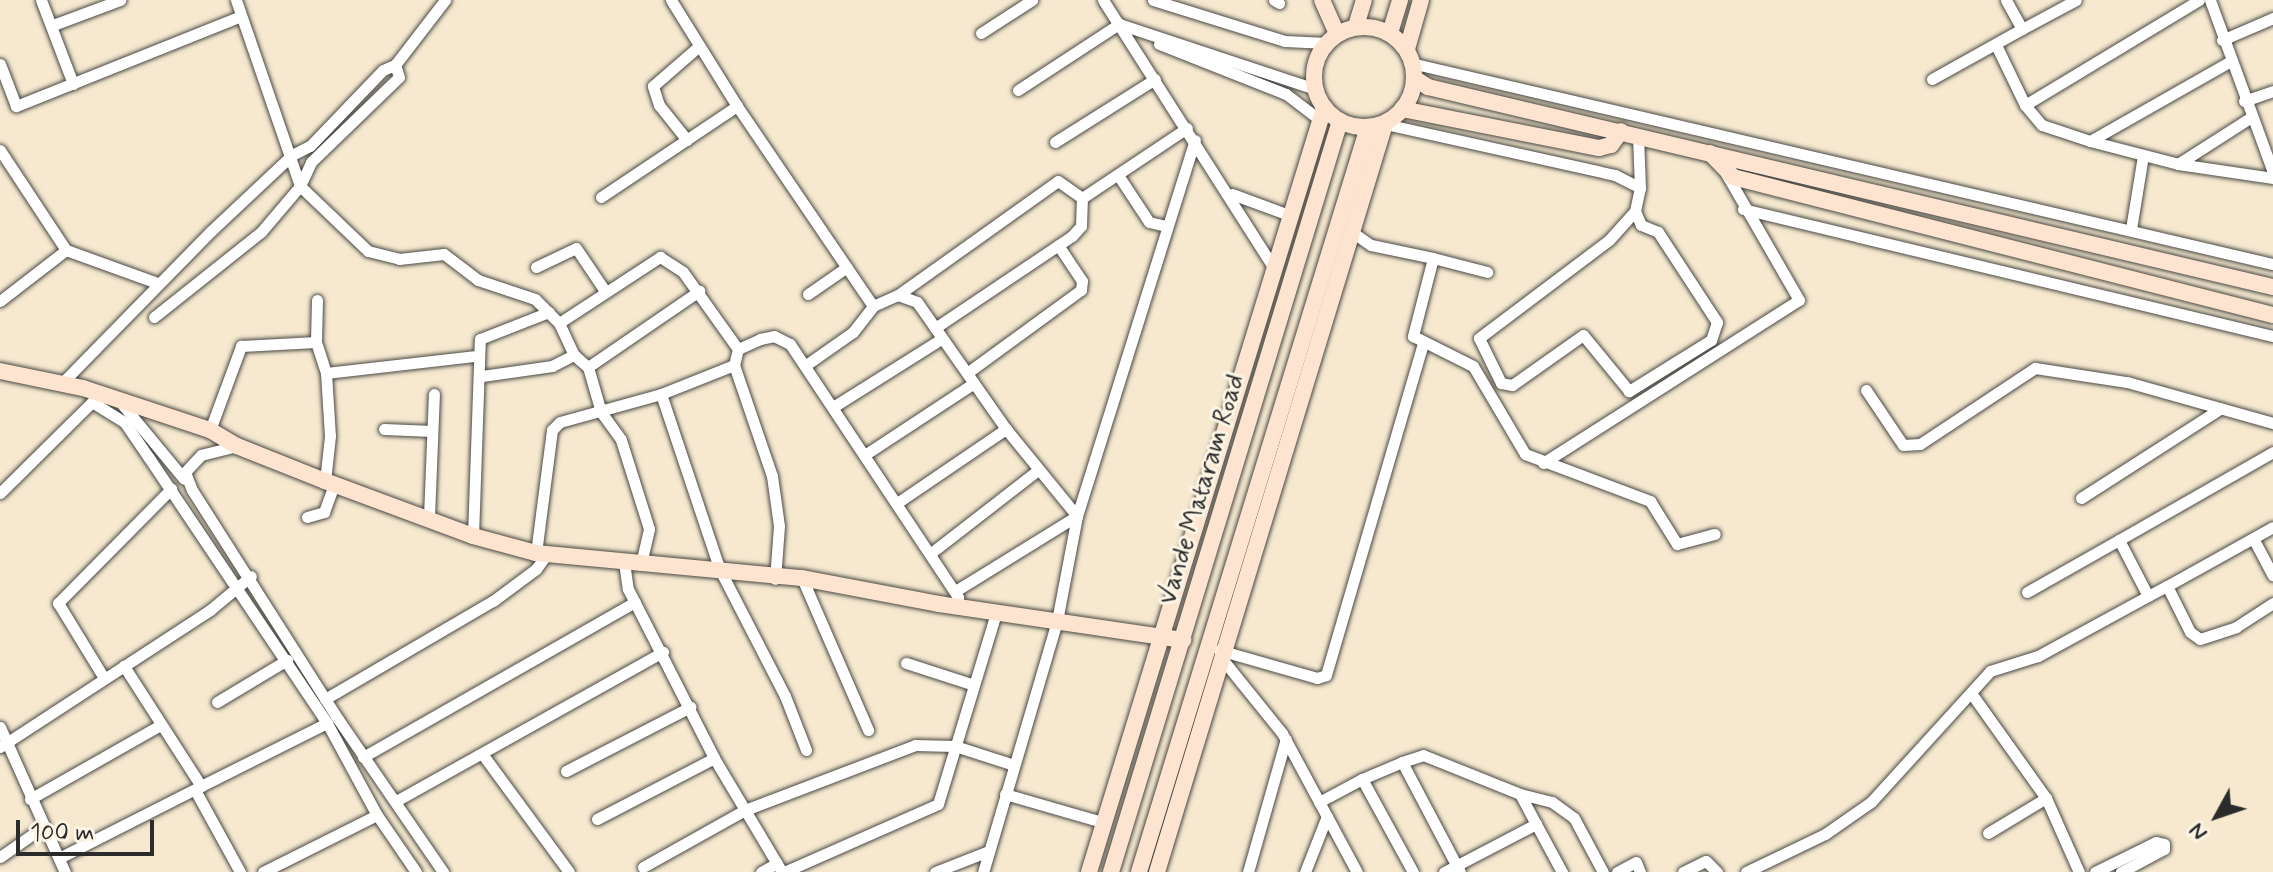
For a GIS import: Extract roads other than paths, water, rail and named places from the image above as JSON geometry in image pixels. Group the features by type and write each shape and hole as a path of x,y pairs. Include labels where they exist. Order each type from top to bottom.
{"street":[{"path":"41,0 73,84"},
{"path":"53,25 120,0"},
{"path":"236,0 292,155 300,186 368,251 399,259 444,254 478,280 535,299 559,323 574,355 588,367 601,412 621,440 649,529 633,564 635,602 714,758 781,869"},
{"path":"62,383 157,283 292,155 310,146 383,70 395,65 445,0"},
{"path":"671,0 698,47 873,306"},
{"path":"981,33 1032,0"},
{"path":"1103,0 1231,194 1272,265"},
{"path":"1153,0 1285,41 1332,38 1356,26 1390,33 1428,87 1621,131 2273,315"},
{"path":"1089,872 1272,265 1322,114 1315,89 1314,67 1332,38 1322,0"},
{"path":"1356,26 1364,0"},
{"path":"1390,33 1400,0"},
{"path":"1402,109 1421,0"},
{"path":"2006,0 2022,29"},
{"path":"1932,79 2076,0"},
{"path":"2025,105 2199,0"},
{"path":"1996,45 2025,105 2042,125 2178,164 2273,175 2229,62 2210,0"},
{"path":"0,64 16,106 241,16"},
{"path":"2222,40 2273,18"},
{"path":"1119,24 1315,89"},
{"path":"1018,90 1119,24"},
{"path":"1143,34 1171,51 1286,94 1340,121 1376,125 1615,175 1640,188"},
{"path":"687,140 659,105 653,86 698,47"},
{"path":"2090,141 2229,62"},
{"path":"1411,63 2273,264"},
{"path":"154,317 261,232 300,186 311,162 399,77 395,65"},
{"path":"1055,142 1155,79"},
{"path":"2244,101 2273,91"},
{"path":"601,197 737,106"},
{"path":"1157,872 1355,234 1376,125 1402,109 1599,148 1611,145 1621,131"},
{"path":"2178,164 2250,118"},
{"name":"Vande Mataram Road","path":"1111,872 1340,121"},
{"name":"Vande Mataram Road","path":"1139,872 1207,646 1376,125"},
{"path":"1082,198 1187,128"},
{"path":"1635,211 1641,225 1658,232 1717,322 1711,340 1629,391 1583,335 1512,385 1501,383 1479,338 1609,240 1635,211 1640,188 1638,136"},
{"path":"983,872 1057,621 1077,516 1195,140"},
{"path":"0,150 66,250 157,283"},
{"path":"2131,229 2143,156"},
{"path":"1543,463 1799,300 1743,209 1719,161"},
{"path":"1719,161 2273,287"},
{"path":"1118,175 1149,222 1167,226"},
{"path":"806,365 853,332 873,306 898,295 1058,181 1082,198"},
{"path":"1231,194 1289,215"},
{"path":"935,328 1058,245 1081,226 1082,198"},
{"path":"1743,209 2273,336"},
{"path":"1355,234 1371,245 1487,272"},
{"path":"866,454 970,378 1081,290 1082,281 1058,245"},
{"path":"536,267 576,248 605,291"},
{"path":"0,301 66,250"},
{"path":"559,323 660,257 683,272 738,349 734,365 772,476 779,526 775,579"},
{"path":"1433,258 1413,336 1423,344 1456,353 1473,366 1525,454 1650,501 1677,544 1715,534"},
{"path":"808,294 847,267"},
{"path":"588,367 699,291"},
{"path":"898,295 917,302 1006,429 1077,516"},
{"path":"307,517 324,512 330,482 326,373 316,342 317,300"},
{"path":"473,536 482,376 476,356 485,334 549,312"},
{"path":"738,349 774,336 790,344 866,454 958,598"},
{"path":"833,407 941,339"},
{"path":"210,430 241,346 316,342"},
{"path":"1207,646 1224,656 1317,678 1326,675 1423,344"},
{"path":"482,376 552,366 574,355"},
{"path":"326,373 476,356"},
{"path":"325,699 493,601 536,569 541,553 552,430 560,422 661,394 734,365"},
{"path":"1866,390 1903,445 1920,444 2035,368 2127,382 2273,423"},
{"path":"0,371 62,383 96,398 210,430 237,446 473,536 541,553 720,570 775,579 802,578 958,598 996,613 1163,634 1183,640"},
{"path":"429,517 434,394"},
{"path":"661,394 720,570 785,696 806,750"},
{"path":"96,398 125,423 238,586 327,723 377,815 415,871"},
{"path":"0,493 96,398"},
{"path":"122,404 192,490 251,576 325,699 443,872"},
{"path":"2081,498 2221,408"},
{"path":"384,429 432,431"},
{"path":"897,503 1006,429"},
{"path":"192,490 185,472 201,455 237,446"},
{"path":"2027,592 2273,452"},
{"path":"931,553 1038,470"},
{"path":"104,678 58,603 171,489"},
{"path":"958,598 1077,516"},
{"path":"1746,872 1825,834 1871,802 1990,671 2038,656 2273,527"},
{"path":"2119,540 2148,596"},
{"path":"2254,540 2273,575"},
{"path":"3,745 124,666 251,576"},
{"path":"802,578 868,730"},
{"path":"2167,586 2190,632 2200,639 2236,627 2273,603"},
{"path":"363,757 635,602"},
{"path":"761,872 781,869 928,812 938,804 996,613"},
{"path":"396,801 663,652"},
{"path":"1224,656 1286,739 1357,872"},
{"path":"217,702 287,660"},
{"path":"906,663 974,685"},
{"path":"124,666 198,788 240,872"},
{"path":"1971,693 2046,798 2079,872"},
{"path":"566,771 690,707"},
{"path":"59,858 327,723"},
{"path":"30,799 160,725"},
{"path":"0,727 3,745 65,872"},
{"path":"1248,872 1286,739"},
{"path":"643,867 745,810 915,745 955,746 1014,765"},
{"path":"483,755 569,872"},
{"path":"1319,802 1362,779 1423,755 1520,794 1552,802 1574,818 1603,872"},
{"path":"597,819 714,758"},
{"path":"1402,762 1459,869"},
{"path":"1362,779 1413,872"},
{"path":"1005,794 1102,822"},
{"path":"1520,794 1562,872"},
{"path":"1988,833 2046,798"},
{"path":"263,872 377,815"},
{"path":"1305,872 1327,816"},
{"path":"1444,872 1459,869 1536,824"},
{"path":"0,857 43,827"},
{"path":"2095,872 2156,842 2164,844 2164,849 2121,872"},
{"path":"935,872 989,851"},
{"path":"1773,858 1781,872"},
{"path":"1683,872 1706,861 1717,872"},
{"path":"1617,872 1636,862 1640,872"}]}
